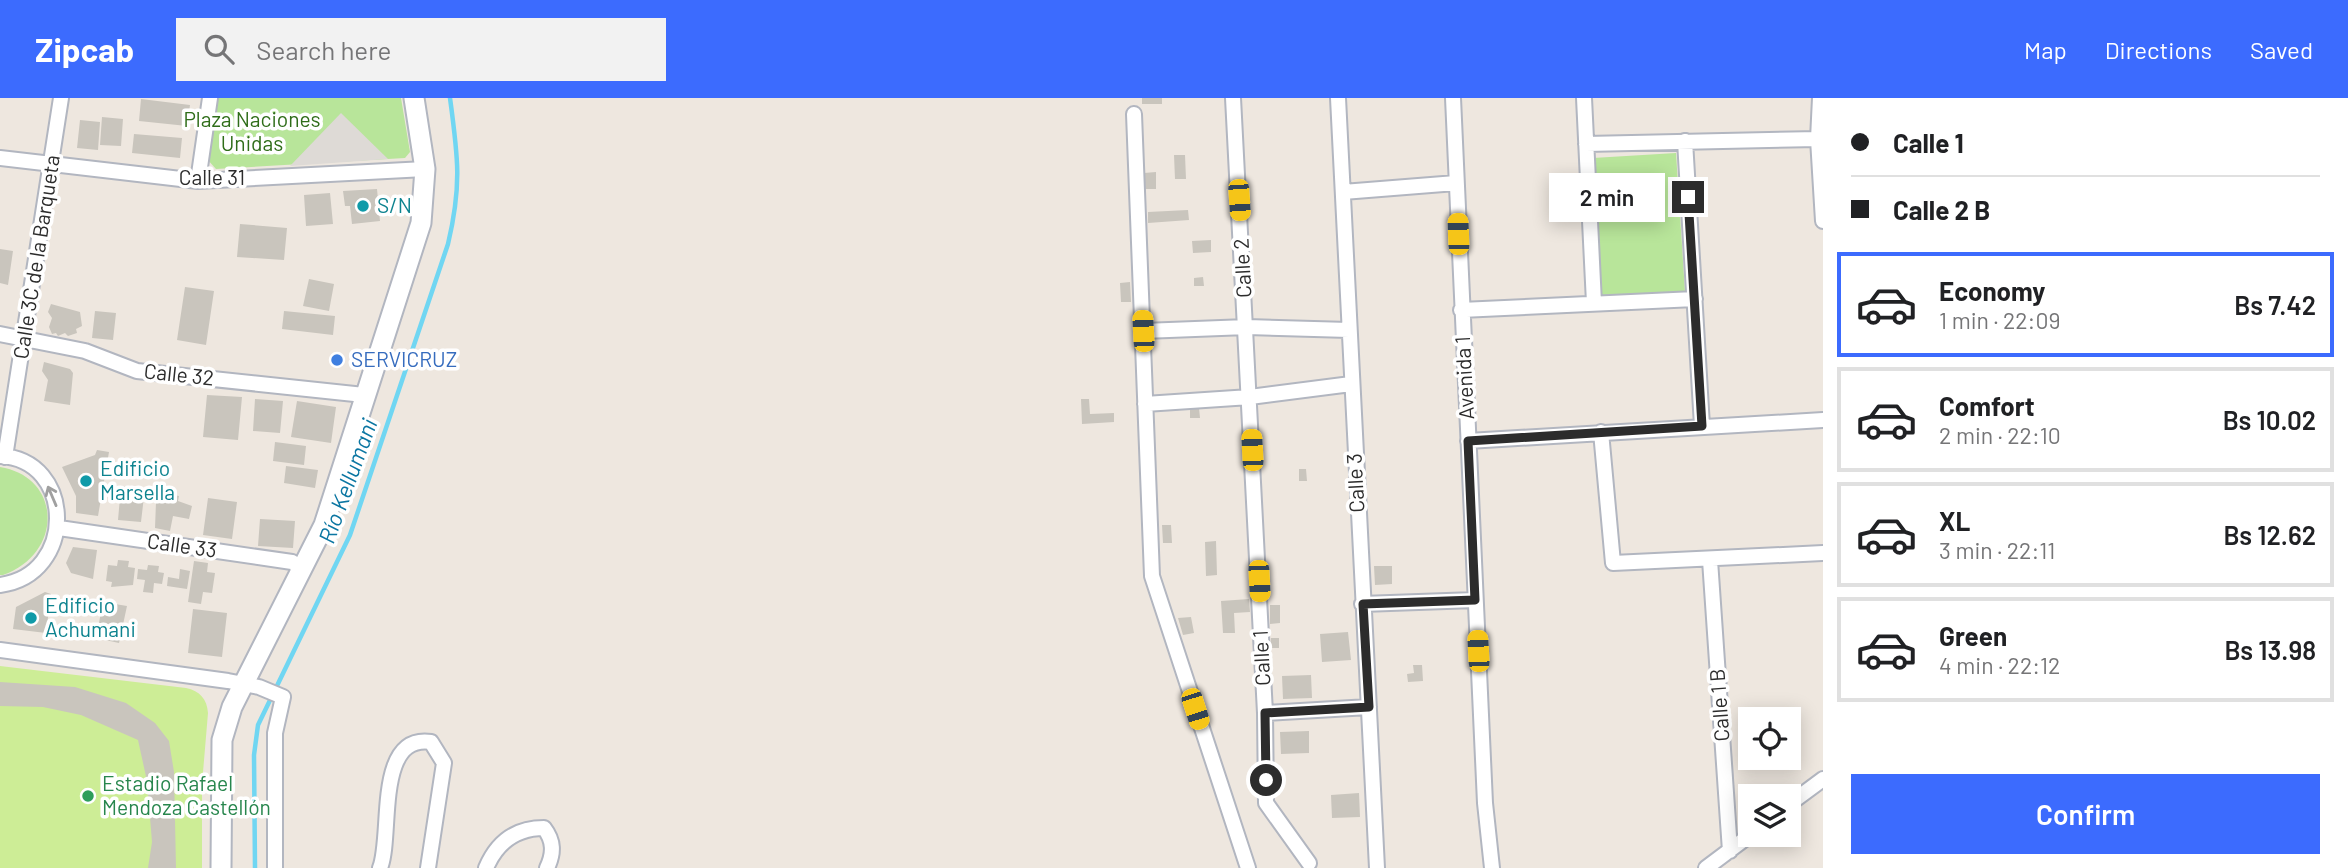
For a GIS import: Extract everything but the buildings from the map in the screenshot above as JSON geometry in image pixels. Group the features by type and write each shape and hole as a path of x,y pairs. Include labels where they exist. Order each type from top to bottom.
{"street":[{"name":"Calle 3C de la Barqueta","path":"3,456 26,337 61,98"},
{"path":"198,181 210,98"},
{"path":"221,868 222,740 251,685 324,525 421,223 425,169 414,98"},
{"name":"Calle 2","path":"1233,98 1250,397"},
{"name":"Calle 3","path":"1338,98 1377,868"},
{"name":"Avenida 1","path":"1453,98 1485,803 1492,868"},
{"path":"1584,98 1594,303"},
{"path":"1820,98 1818,139 1823,221"},
{"path":"1134,114 1152,576 1248,868"},
{"path":"1586,144 1818,139"},
{"path":"1685,141 1702,426"},
{"name":"Calle 31","path":"0,158 198,181 425,169"},
{"path":"1343,191 1456,183"},
{"path":"1461,310 1695,299"},
{"path":"1143,331 1247,327 1349,330"},
{"name":"Calle 32","path":"0,334 26,337 85,351 137,371 364,395"},
{"path":"1145,404 1250,397 1351,384"},
{"name":"Calle 1","path":"1250,397 1265,713 1266,803 1309,863"},
{"path":"1468,441 1823,420"},
{"path":"1601,432 1613,563 1823,553"},
{"path":"0,585 22,579 38,568 50,552 59,528 52,494 41,476 25,464 3,456"},
{"name":"Calle 33","path":"59,528 292,562 303,569"},
{"name":"Calle 1 B","path":"1710,560 1730,850"},
{"path":"1363,604 1475,600"},
{"path":"0,650 251,685 283,697 275,733 275,868"},
{"path":"1265,713 1369,707"},
{"path":"380,868 387,796 396,764 408,745 420,741 432,742 444,763 428,868"},
{"path":"1801,795 1823,779"},
{"path":"486,868 491,857 514,833 526,828 544,828 551,838 552,857 547,868"},
{"path":"1706,868 1738,844"}],"green space":[{"name":"Plaza Naciones Unidas","path":"217,98 401,98 410,152 405,158 216,169 207,159"},
{"path":"1676,153 1685,292 1602,298 1593,158"},
{"path":"0,467 20,474 35,485 44,500 48,517 45,534 37,550 23,564 3,575 0,575"},
{"name":"Estadio Rafael Mendoza Castellón","path":"0,666 186,688 202,696 208,713 202,784 202,868 0,868"}],"shaded area":[{"path":"341,113 388,159 290,166"}],"waterway":[{"name":"Río Kellumani","path":"255,868 254,755 258,725 350,535 448,244 457,187 450,98"}],"place":[{"name":"S/N","path":"363,206"},
{"name":"SERVICRUZ","path":"337,360"},
{"name":"Edificio Marsella","path":"86,481"},
{"name":"Edificio Achumani","path":"31,618"},
{"name":"Estadio Rafael Mendoza Castellón","path":"88,796"}],"route":[{"path":"1266,780 1265,713 1369,707 1363,604 1475,600 1468,441 1702,426 1688,197"}]}
